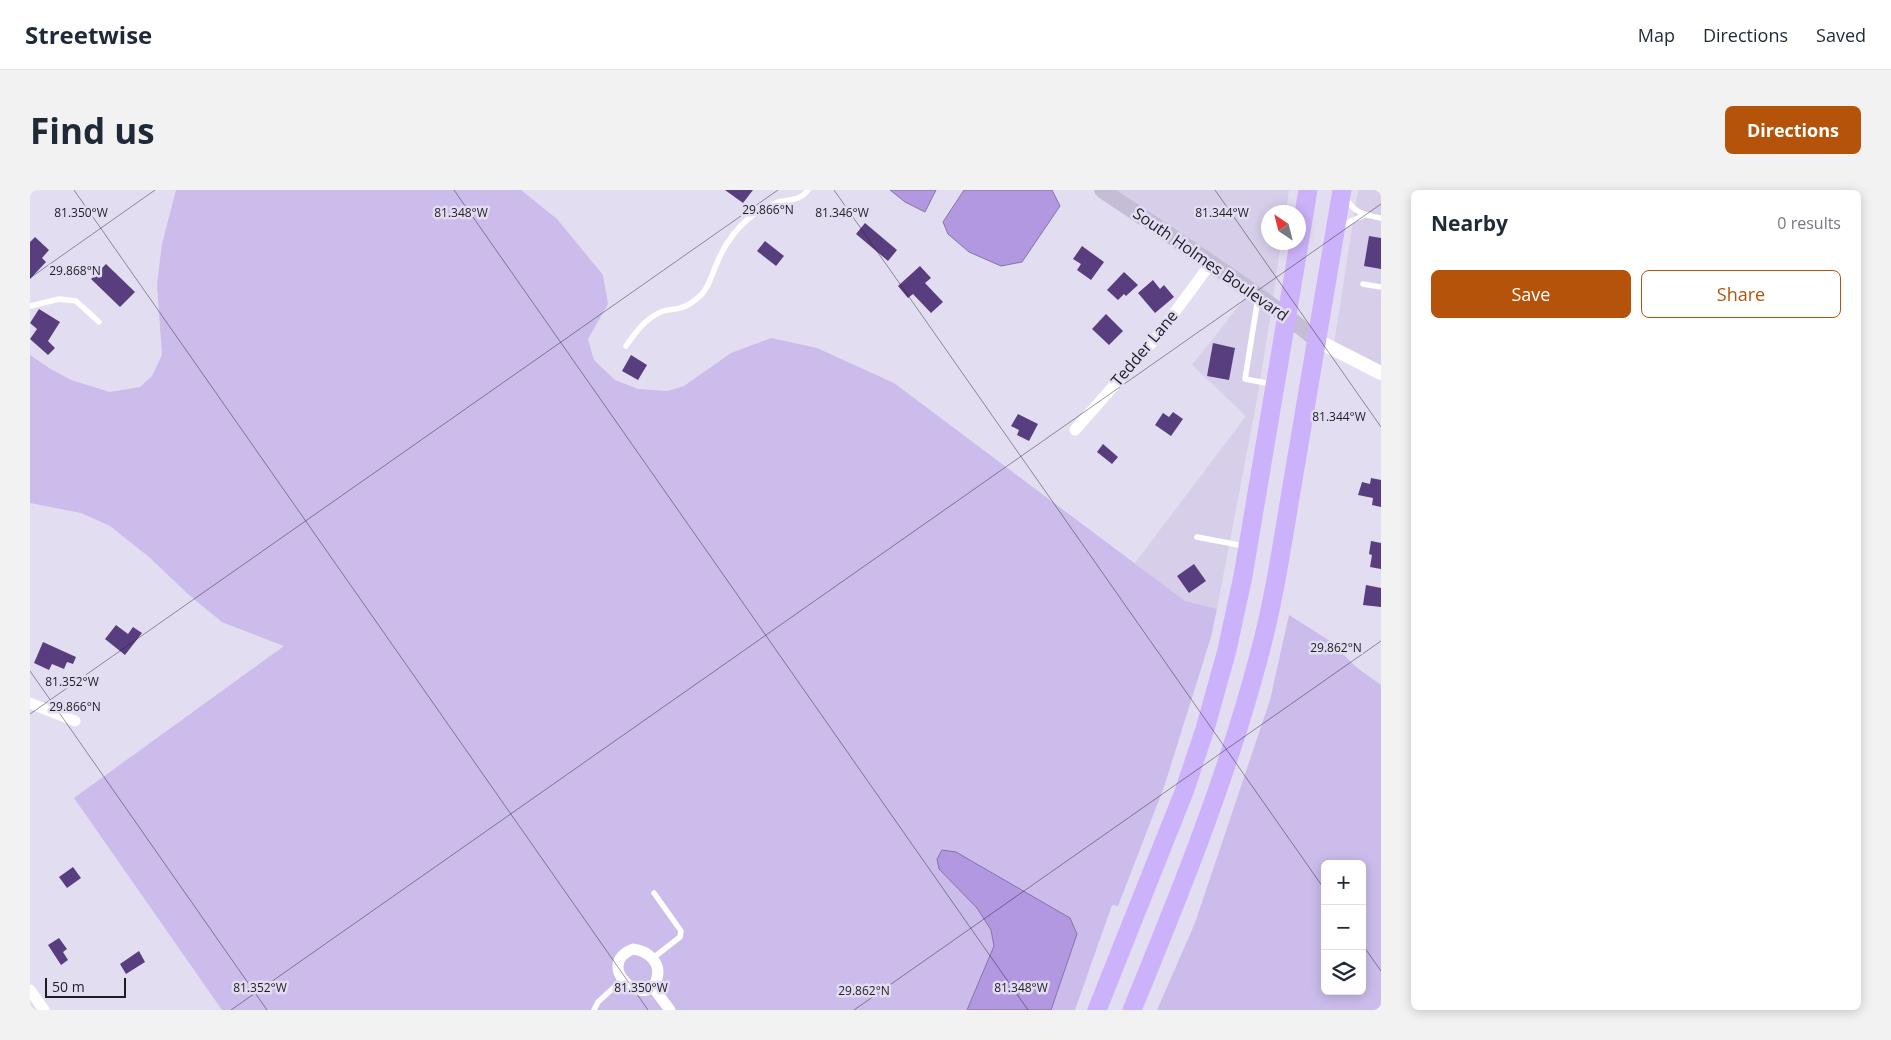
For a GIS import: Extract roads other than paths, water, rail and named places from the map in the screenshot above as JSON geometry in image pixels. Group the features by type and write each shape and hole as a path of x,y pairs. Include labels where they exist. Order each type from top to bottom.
{"highway":[{"path":"1097,1010 1184,792 1205,729 1227,650 1248,547 1308,190"},
{"path":"1132,1010 1190,869 1240,726 1258,660 1276,575 1318,341 1342,190"}],"main road":[{"name":"South Holmes Boulevard","path":"1102,190 1259,296 1318,341"}],"street":[{"name":"Tedder Lane","path":"1076,430 1155,339 1211,263"},
{"path":"1318,341 1381,373"},
{"path":"30,703 75,721"},
{"path":"633,949 643,950 653,958 657,965 658,975 652,986 648,990 638,991 629,988 622,980 618,970 619,960 625,953 633,949"},
{"path":"652,986 670,1010"},
{"path":"30,990 44,1010"}],"lane":[{"path":"626,346 635,333 655,316 661,312 689,305 707,289 717,262 731,235 754,214 773,204 801,198 808,190"},
{"path":"1342,190 1355,210 1366,215 1381,218"},
{"path":"1335,233 1351,221 1366,215"},
{"path":"1363,284 1381,287"},
{"path":"1259,296 1245,379 1276,385"},
{"path":"30,306 59,299 76,301 99,322"},
{"path":"1197,536 1248,547"},
{"path":"653,958 680,937 681,931 654,893"},
{"path":"594,1010 598,1002 622,980"}]}
